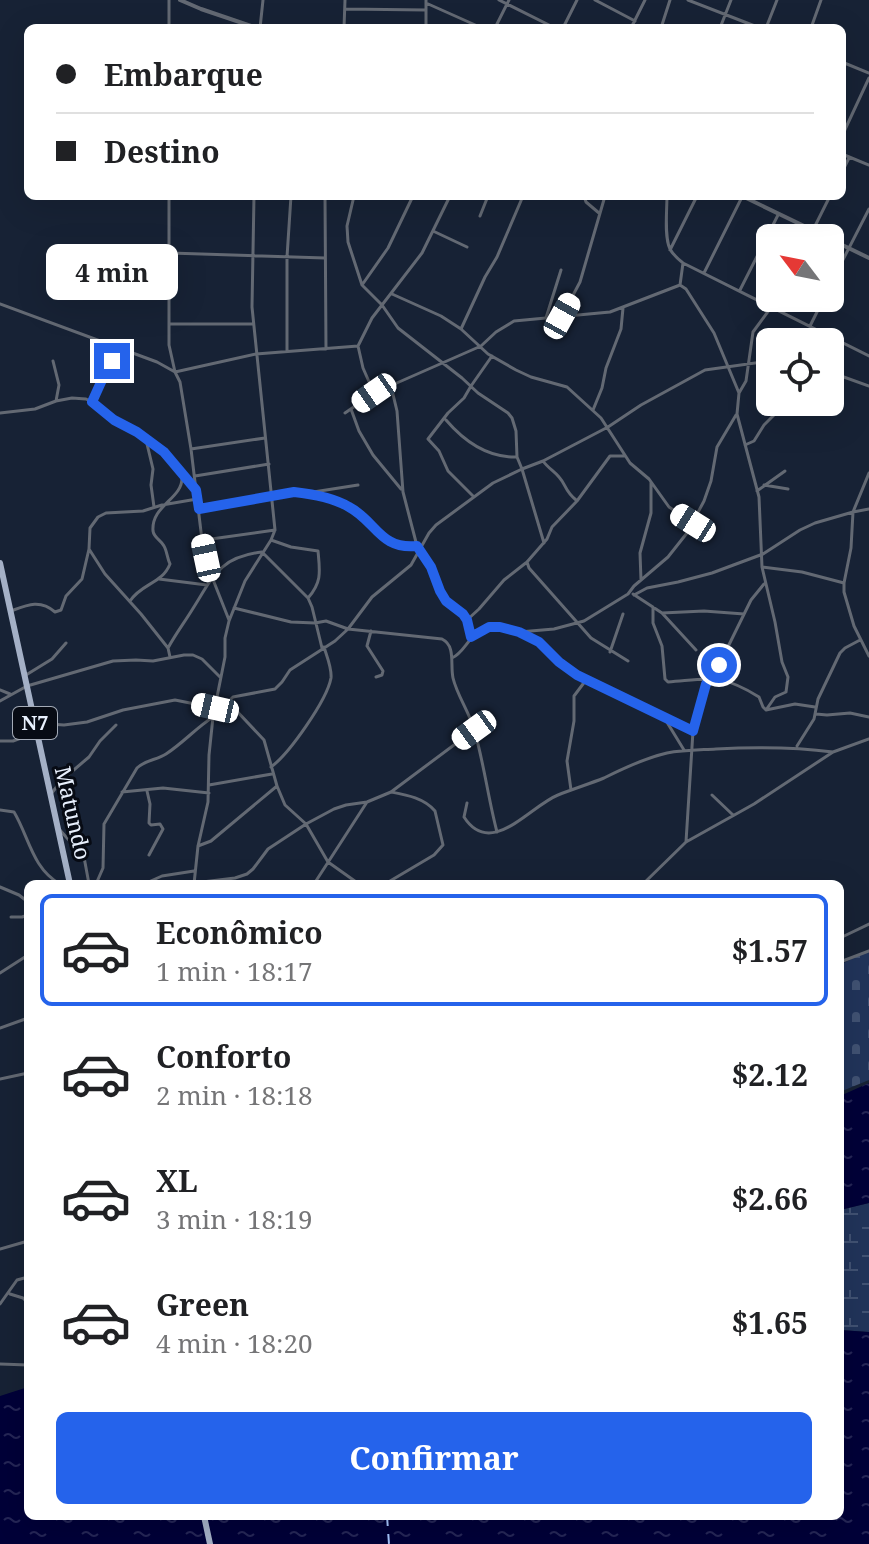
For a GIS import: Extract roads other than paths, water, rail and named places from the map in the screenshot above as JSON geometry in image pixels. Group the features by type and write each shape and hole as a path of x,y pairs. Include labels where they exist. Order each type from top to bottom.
{"main road":[{"name":"Matundo","path":"0,563 69,880"},
{"path":"205,1520 210,1544"}],"street":[{"path":"169,0 169,24"},
{"path":"180,0 246,24"},
{"path":"259,24 263,0"},
{"path":"344,24 345,0"},
{"path":"499,0 548,24"},
{"path":"565,24 577,0"},
{"path":"595,0 635,21"},
{"path":"633,24 645,0"},
{"path":"662,24 670,0"},
{"path":"688,0 750,24"},
{"path":"721,24 731,0"},
{"path":"768,24 777,0"},
{"path":"812,24 821,0"},
{"path":"426,24 426,2 473,24"},
{"path":"497,24 508,2"},
{"path":"345,9 426,10"},
{"path":"846,64 869,76 846,127"},
{"path":"846,156 869,165"},
{"path":"846,164 850,157"},
{"path":"169,200 169,345 180,382 202,540 229,621"},
{"path":"194,880 209,793 213,717 225,657 225,638 245,581 275,530 253,324 254,200"},
{"path":"287,351 291,200"},
{"path":"325,200 326,349"},
{"path":"353,200 347,226 348,242 362,285 382,305 398,328 512,418 517,457 544,543"},
{"path":"362,285 388,248 411,200"},
{"path":"374,393 358,346 372,318 422,253 448,200"},
{"path":"480,216 486,200"},
{"path":"461,329 521,200"},
{"path":"585,200 599,213"},
{"path":"562,316 580,282 604,200"},
{"path":"667,200 670,250 683,263 756,298"},
{"path":"670,250 695,200"},
{"path":"704,273 740,200"},
{"path":"750,200 801,224"},
{"path":"816,224 828,200"},
{"path":"844,256 869,209"},
{"path":"740,290 778,213"},
{"path":"433,231 467,247"},
{"path":"844,246 869,258"},
{"path":"170,253 325,258"},
{"path":"680,285 683,263"},
{"path":"546,318 561,270"},
{"path":"345,413 374,393 481,346 514,321 596,314 623,308 680,285"},
{"path":"680,285 686,289 714,333 739,393"},
{"path":"392,294 441,316 492,356 531,377 567,387 608,427 630,463 651,482 669,507 693,523"},
{"path":"0,304 157,362 175,372 256,354 358,346"},
{"path":"593,410 621,329 623,308"},
{"path":"766,710 773,698 786,692 788,680 781,661 762,567 757,491 737,414 739,393 746,381 753,332 769,312"},
{"path":"783,312 869,356"},
{"path":"810,326 817,312"},
{"path":"169,324 253,324"},
{"path":"92,402 112,366 116,347"},
{"path":"474,497 448,471 429,437 464,398 492,356"},
{"path":"53,361 59,385 56,401"},
{"path":"227,703 233,697 275,689 290,670 335,641 372,597 407,568 436,525 493,483 608,427 705,370 756,362"},
{"path":"844,377 869,386"},
{"path":"391,386 397,411 403,492 418,548 431,567 446,601 467,620 471,637"},
{"path":"0,413 35,409 72,398 86,399 164,452 196,490"},
{"path":"351,409 373,455 403,492"},
{"path":"632,593 641,580 668,557 693,523 711,481 717,447 737,414"},
{"path":"745,445 754,441 773,416"},
{"path":"445,418 466,441 476,447 517,457"},
{"path":"191,449 265,438"},
{"path":"148,441 153,469 151,485 154,508"},
{"path":"467,620 544,543 552,527 577,501 610,456 625,456"},
{"path":"543,461 549,470 560,477 567,492 577,501"},
{"path":"195,476 269,464"},
{"path":"757,491 785,471"},
{"path":"869,473 853,512 851,548 844,583 845,601 869,656"},
{"path":"130,601 139,590 159,579 170,564 163,544 153,533 162,505 179,489 181,474"},
{"path":"772,479 774,486"},
{"path":"641,580 640,551 651,513 651,482"},
{"path":"199,509 285,493 358,485"},
{"path":"764,485 788,489"},
{"path":"305,493 353,508 390,542 418,548"},
{"path":"11,611 39,603 55,612 61,610 66,596 82,579 90,528 98,517 197,499"},
{"path":"519,632 577,624 632,593 712,573 763,554 800,530 869,509"},
{"path":"202,540 275,530"},
{"path":"271,540 318,551 320,578 308,598"},
{"path":"89,549 109,580 168,648 170,657"},
{"path":"168,648 212,577 228,562 262,552"},
{"path":"262,552 308,598 330,663 331,677 302,734 280,761 271,767"},
{"path":"527,562 591,638 628,661"},
{"path":"762,567 802,572 844,583"},
{"path":"159,579 207,585"},
{"path":"686,842 693,731 705,687 751,600 765,583"},
{"path":"632,593 662,613 696,650"},
{"path":"653,607 653,623 662,646 666,681 709,678 728,681 755,694 766,710"},
{"path":"234,608 291,622 326,621 348,629 442,639 450,645 454,682 470,715 497,832"},
{"path":"662,613 704,611 744,614"},
{"path":"610,652 623,614"},
{"path":"452,658 458,655 471,637 489,627 519,632 539,642 568,670 693,731"},
{"path":"371,631 367,646 383,671 376,677"},
{"path":"797,747 816,714 815,707 840,653 860,640"},
{"path":"25,676 52,659 66,643"},
{"path":"0,701 27,686 113,661 153,661 193,655 202,659 220,677"},
{"path":"571,790 567,761 574,721 574,696 586,680"},
{"path":"0,690 10,694"},
{"path":"35,723 64,725 87,722 123,710 176,699 215,708"},
{"path":"216,701 227,703 264,740 277,786 288,809 306,824 328,862 353,880"},
{"path":"766,710 795,704 815,707"},
{"path":"816,714 850,713 869,717"},
{"path":"98,880 103,868 104,824 140,765 166,754 213,717"},
{"path":"664,718 684,750"},
{"path":"50,795 116,725"},
{"path":"219,880 247,874 268,849 306,824 346,805 367,802 391,792 474,730"},
{"path":"0,741 13,741 37,732"},
{"path":"647,880 686,842 754,804 833,752 869,739"},
{"path":"467,803 464,817 469,824 492,834 521,820 547,800 629,765 664,754 684,750 764,747 833,752"},
{"path":"209,785 273,774"},
{"path":"198,846 211,841 277,786"},
{"path":"122,792 163,788 209,793"},
{"path":"147,791 149,823 160,824 163,829 149,855"},
{"path":"391,792 413,797 433,807 443,845 434,855 392,880"},
{"path":"712,795 733,815"},
{"path":"317,880 367,802"},
{"path":"0,810 14,812 32,853 55,880"},
{"path":"59,829 84,857 88,880"},
{"path":"153,880 195,871"},
{"path":"0,887 24,899"},
{"path":"11,917 24,916"},
{"path":"844,936 869,924"},
{"path":"844,960 869,951"},
{"path":"0,973 24,958"},
{"path":"0,1028 24,1019"},
{"path":"0,1079 24,1074"},
{"path":"0,1249 24,1242"},
{"path":"0,1304 17,1280 24,1278"},
{"path":"9,1293 24,1299"},
{"path":"0,1364 24,1365"}],"water":[{"path":"869,1083 869,1203 844,1209 844,1094"},
{"path":"844,1330 869,1332 869,1544 0,1544 0,1396 24,1388 24,1520 844,1520"}]}
